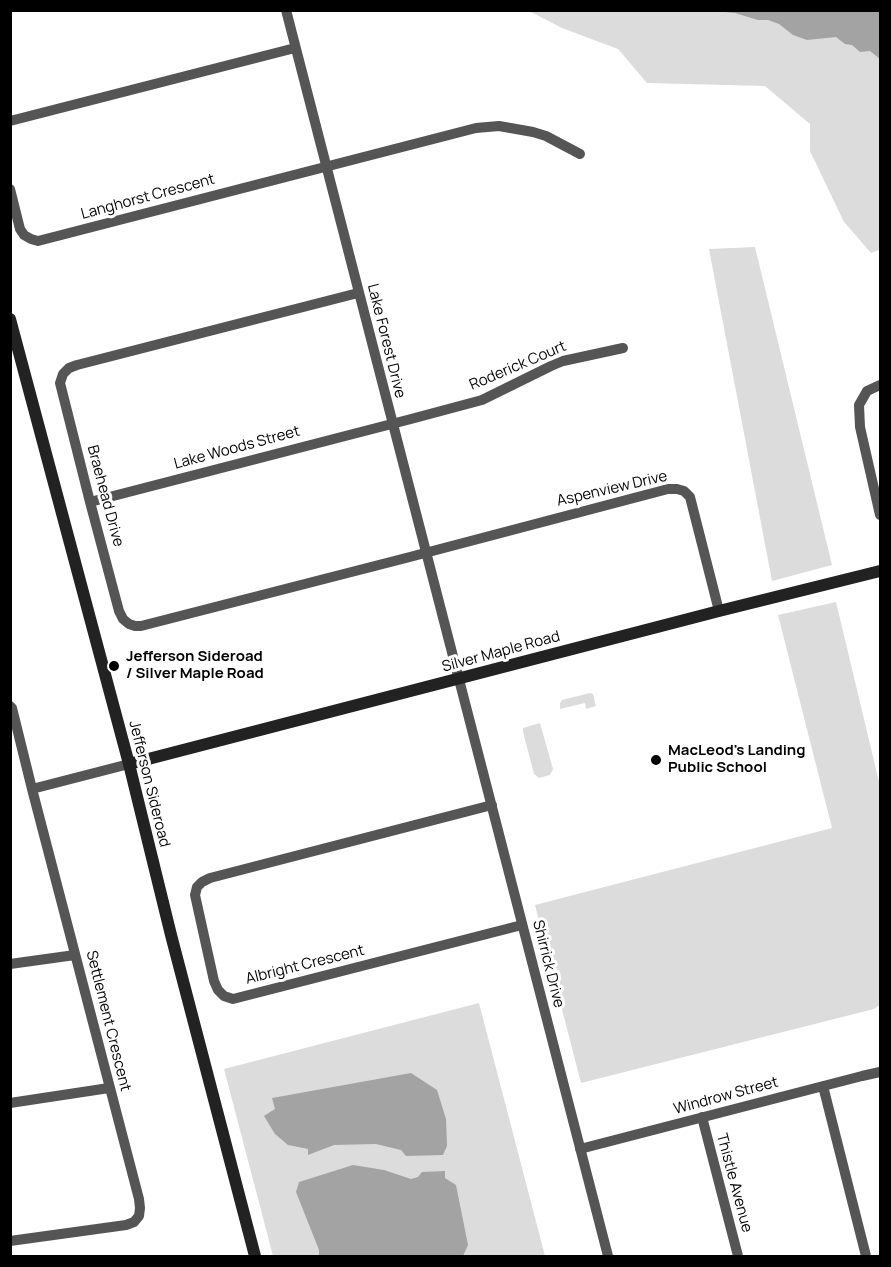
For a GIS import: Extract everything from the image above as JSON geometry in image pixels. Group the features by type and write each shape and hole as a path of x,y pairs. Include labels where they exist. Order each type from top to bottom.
{"street":[{"name":"Lake Forest Drive","path":"286,10 458,678"},
{"path":"10,121 295,48"},
{"name":"Langhorst Crescent","path":"10,189 20,229 24,235 38,241 487,126 533,132 546,136 580,154"},
{"name":"Braehead Drive","path":"358,293 69,368 63,374 60,383 90,502 119,611 123,619 135,626 425,553"},
{"name":"Jefferson Sideroad","path":"10,319 129,764 255,1257"},
{"name":"Roderick Court","path":"392,424 482,400 563,361 623,348"},
{"path":"880,385 867,392 859,405 860,427 880,515"},
{"name":"Lake Woods Street","path":"90,502 392,424"},
{"name":"Aspenview Drive","path":"425,553 657,491 676,489 684,491 690,497 693,505 719,611"},
{"name":"Silver Maple Road","path":"129,764 880,571"},
{"name":"Shirrick Drive","path":"458,678 608,1257"},
{"name":"Settlement Crescent","path":"10,706 140,1208 139,1216 134,1222 126,1225 10,1242"},
{"path":"32,789 129,764"},
{"name":"Albright Crescent","path":"492,805 210,878 202,882 197,887 195,895 214,981 224,996 233,999 522,925"},
{"path":"10,964 75,955"},
{"name":"Windrow Street","path":"580,1149 880,1072"},
{"path":"823,1086 866,1257"},
{"path":"10,1102 109,1088"},
{"name":"Thistle Avenue","path":"702,1117 738,1257"}],"shaded area":[{"path":"529,11 736,11 880,46 879,250 871,253 844,222 810,151 810,124 765,86 647,83 618,49 562,28"},
{"path":"714,11 880,11 880,59 870,51 860,52 836,37 807,40 793,35 779,24 768,20"},
{"path":"755,247 832,565 772,581 709,249"},
{"path":"836,602 880,786 880,1005 874,1009 581,1083 535,905 832,828 778,615"},
{"path":"593,694 596,706 586,709 585,703 560,709 562,700"},
{"path":"540,723 553,769 550,775 539,778 534,774 523,728"},
{"path":"479,1003 545,1256 273,1256 224,1069"},
{"path":"411,1073 437,1090 446,1119 447,1146 443,1155 406,1156 401,1150 376,1144 334,1145 308,1155 308,1149 288,1145 275,1134 264,1116 275,1109 272,1098"},
{"path":"353,1165 384,1170 411,1179 418,1177 422,1172 445,1171 445,1178 456,1185 468,1245 463,1256 319,1256 319,1250 296,1192 299,1182"}],"place":[{"name":"Jefferson Sideroad / Silver Maple Road","path":"114,666"},
{"name":"MacLeod's Landing Public School","path":"656,760"}]}
